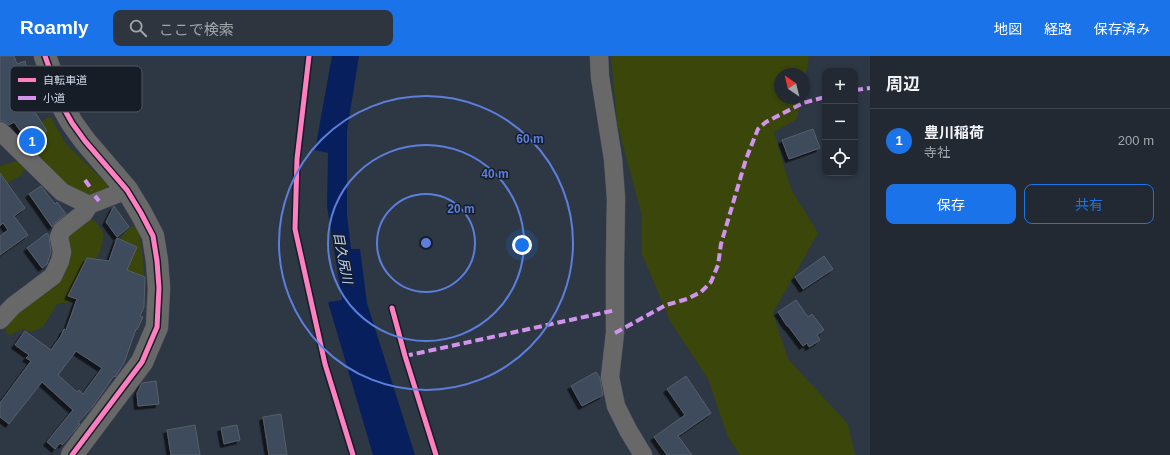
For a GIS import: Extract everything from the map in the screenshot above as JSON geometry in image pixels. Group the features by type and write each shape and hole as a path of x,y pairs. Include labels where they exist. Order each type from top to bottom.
{"street":[{"path":"45,56 49,66"},
{"path":"599,56 600,77 613,159 616,198 616,333 610,377 616,406 643,455"},
{"path":"66,112 85,141 127,190 142,212 153,236 157,261 158,288 157,327 142,362 72,455"},
{"path":"0,131 62,192 89,205"},
{"path":"0,320 13,306 52,276 60,261 62,252 59,237 62,230 84,213 89,205 127,190"}],"green space":[{"path":"611,56 809,56 807,68 774,68 774,104 800,104 797,119 774,132 791,189 818,233 773,313 788,359 848,424 855,455 740,455 728,437 708,379 670,321 642,254 642,216 617,123"},
{"path":"50,116 66,144 109,186 95,196 89,198 78,193 15,141"},
{"path":"13,162 20,162 28,166 19,177 3,185 0,190 0,166"},
{"path":"87,218 96,222 104,234 100,252 82,280 71,302 57,304 43,327 31,332 22,329 11,335 6,333 6,326 17,312 50,285 65,237"},
{"path":"133,226 138,230 141,243 145,280 143,285 133,286 117,244 125,232"}],"water":[{"name":"目久尻川","path":"332,56 359,56 347,131 347,215 351,249 360,249 367,303 415,455 373,455 328,302 342,300 327,206 328,153 315,150"}],"building":[{"path":"0,56 14,56 17,64 25,61 26,66 10,66 10,112 35,112 47,131 41,135 46,142 35,151 14,122 9,125 3,121 0,121"},
{"path":"813,129 820,148 789,159 782,140"},
{"path":"0,173 25,208 14,216 28,235 0,255 0,236 8,230 3,223 0,226"},
{"path":"41,186 55,204 57,202 66,214 52,227 29,194"},
{"path":"114,206 129,227 117,237 106,222"},
{"path":"47,233 49,236 51,252 47,264 42,268 27,248"},
{"path":"117,238 137,247 127,270 145,277 144,307 140,316 143,317 137,330 136,329 124,363 115,377 114,376 93,406 78,423 80,424 76,429 62,445 60,443 55,449 47,442 73,410 42,382 9,424 0,417 0,403 31,361 26,358 29,355 15,345 25,331 51,350 64,329 66,330 77,299 68,296 87,258 109,261","holes":["76,351 102,368 83,394 79,390 77,392 58,375"]},
{"path":"824,256 833,269 803,289 795,277"},
{"path":"796,300 808,317 812,314 824,330 817,335 820,340 809,347 807,343 803,346 778,312"},
{"path":"596,372 600,378 603,395 582,406 571,386"},
{"path":"686,376 711,413 678,436 692,455 667,455 654,437 685,415 667,389"},
{"path":"156,381 159,404 138,406 137,393 142,383"},
{"path":"281,414 287,455 269,455 263,417"},
{"path":"195,425 200,455 171,455 167,430"},
{"path":"237,425 240,440 224,444 221,428"}],"marked path":[{"path":"858,90 870,88"},
{"path":"615,333 666,305 687,299 701,292 711,282 718,265 721,244 746,159 758,129 766,122 803,103 822,98"},
{"path":"85,180 92,190"},
{"path":"95,196 99,201"},
{"path":"405,356 616,310"}],"cycle path":[{"path":"45,56 49,66"},
{"path":"309,56 297,159 295,229 325,364 353,455"},
{"path":"66,112 85,141 127,190 141,213 153,236 159,288 157,327 142,362 72,455"},
{"path":"392,308 405,356 436,455"}],"place":[{"name":"豊川稲荷","path":"32,141"}]}
